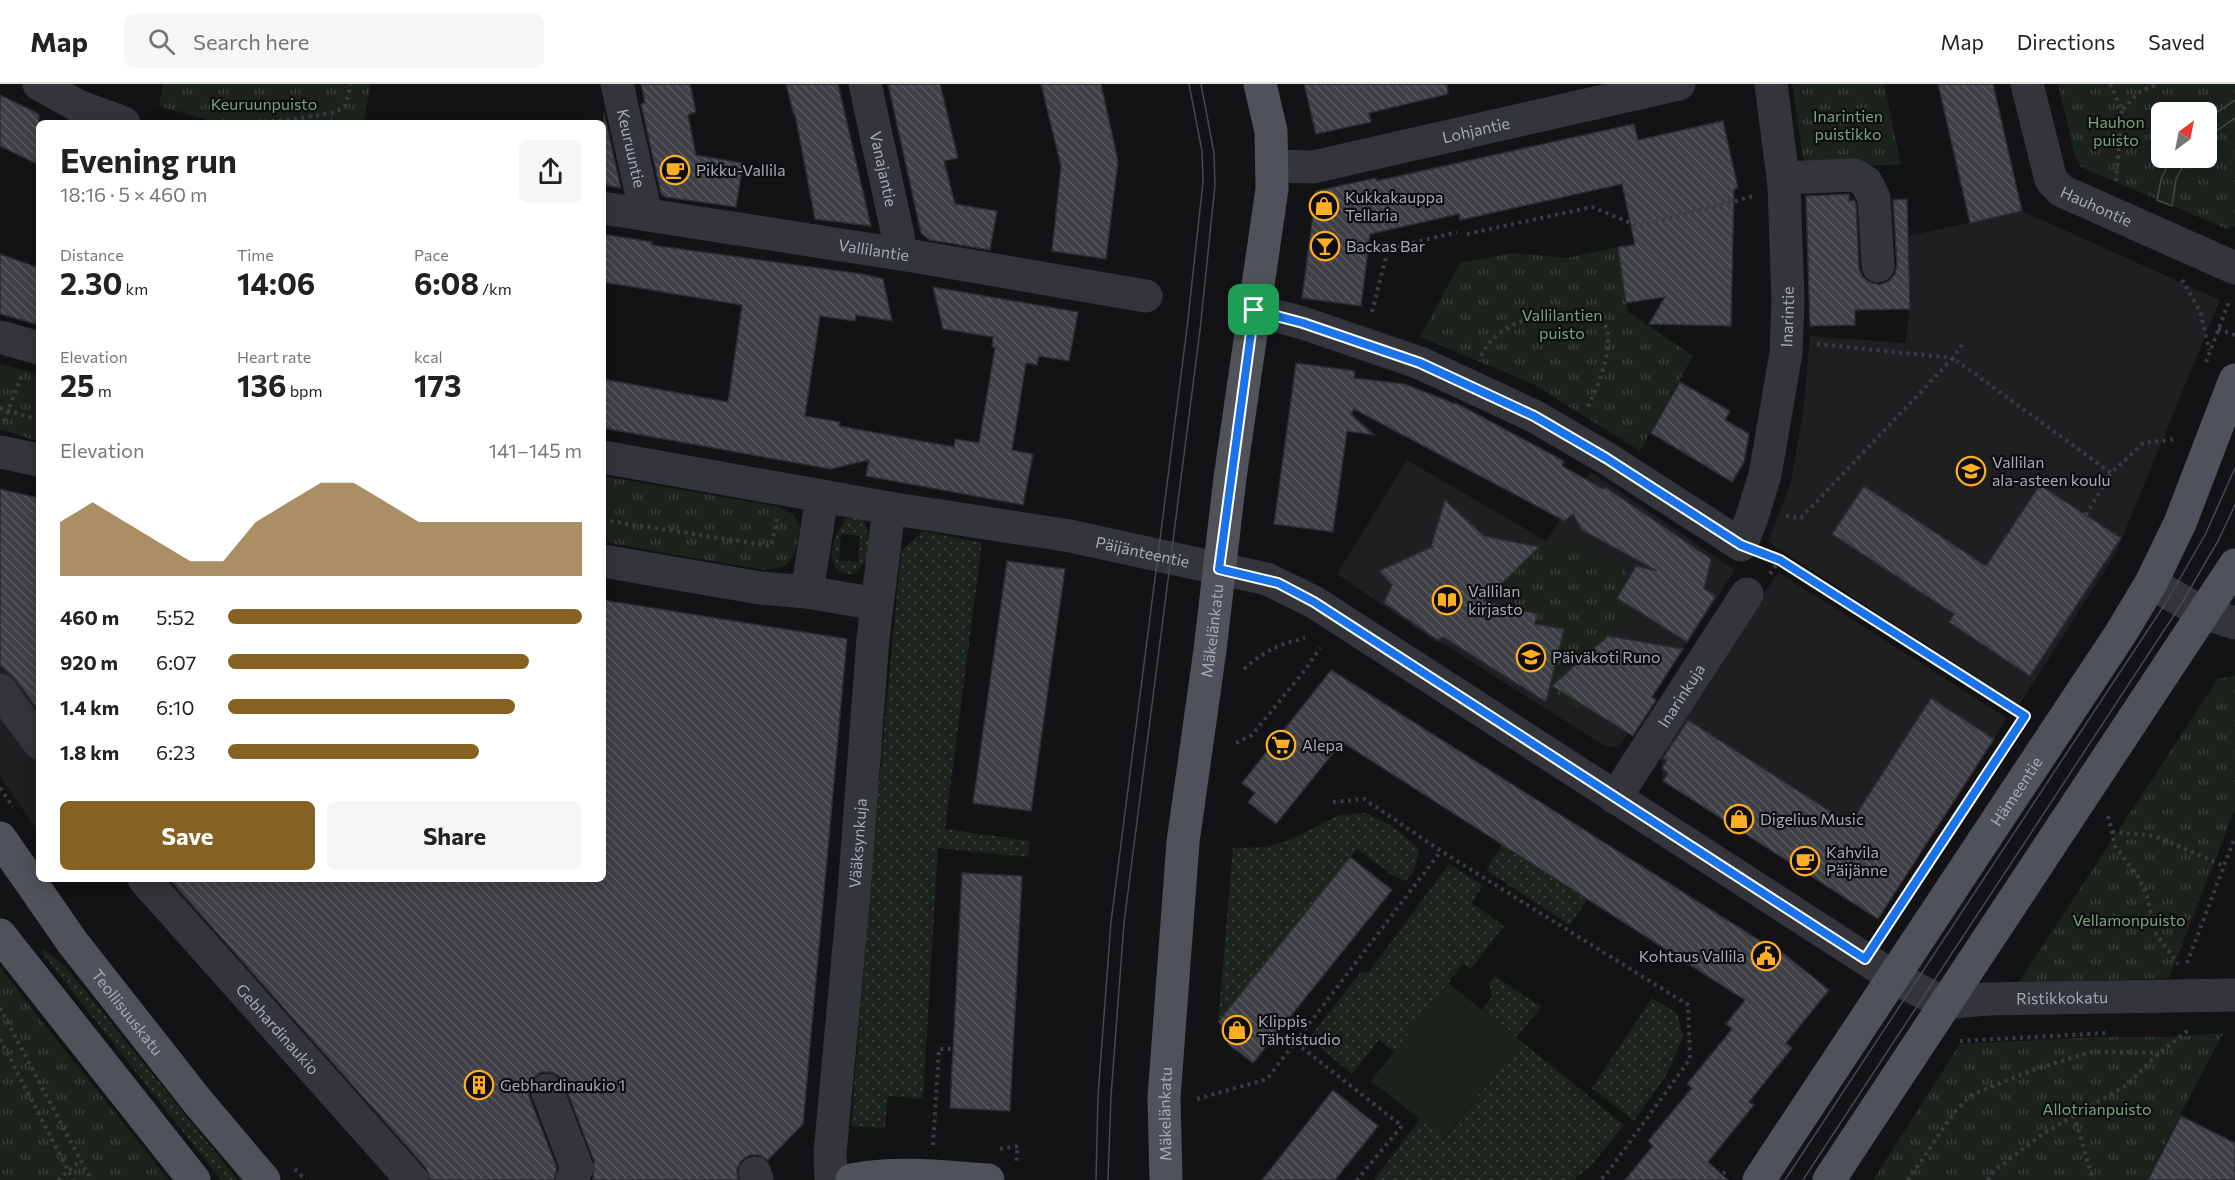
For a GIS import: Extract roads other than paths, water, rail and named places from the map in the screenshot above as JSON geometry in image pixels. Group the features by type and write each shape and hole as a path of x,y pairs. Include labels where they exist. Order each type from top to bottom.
{"main road":[{"name":"Mäkelänkatu","path":"1166,1180 1164,1098 1183,842 1272,189 1271,131 1260,84"},
{"name":"Hämeentie","path":"1759,1180 1895,978 2121,633 2151,583 2180,523 2235,380"},
{"path":"1829,1180 2235,565"},
{"name":"Teollisuuskatu","path":"0,838 73,943 198,1102 264,1180"},
{"path":"0,935 194,1180"},
{"path":"852,1180 872,1176 931,1176 988,1180"}],"street":[{"path":"39,84 78,106 116,120"},
{"name":"Keuruuntie","path":"617,84 646,214"},
{"name":"Vanajantie","path":"865,84 898,236 900,255"},
{"name":"Lohjantie","path":"1272,166 1313,167 1678,84"},
{"name":"Inarintie","path":"1254,310 1303,323 1420,363 1534,416 1606,458 1741,545 1765,475 1786,353 1788,300 1784,182 1771,84"},
{"name":"Hauhontie","path":"2027,84 2051,180 2062,191 2234,279"},
{"path":"1784,182 1854,176 1866,183 1874,198 1878,266"},
{"name":"Vallilantie","path":"606,208 1146,296"},
{"path":"0,337 36,347"},
{"path":"0,452 36,459"},
{"name":"Päijänteentie","path":"606,458 822,497 1070,536 1278,583 1314,602 1895,978"},
{"path":"807,592 822,497"},
{"name":"Vääksynkuja","path":"831,1180 830,1153 854,892 876,604 889,508"},
{"path":"606,562 760,588 807,592 876,604"},
{"path":"2151,583 2203,613 2235,623"},
{"name":"Inarinkuja","path":"1615,798 1747,594"},
{"path":"0,690 36,739"},
{"name":"Gebhardinaukio","path":"147,882 412,1180"},
{"path":"1895,978 1944,1003"},
{"name":"Ristikkokatu","path":"1944,1003 1987,999 2235,995"},
{"path":"547,1090 577,1168 572,1180"}],"tram line":[{"path":"1096,1180 1098,1096 1111,922 1187,328 1203,182 1202,151 1189,84"},
{"path":"1108,1180 1111,1096 1124,923 1200,330 1215,185 1214,153 1201,84"},
{"path":"2217,112 2235,100"},
{"path":"2217,130 2235,118"},
{"path":"2166,168 2161,180 2157,200 2172,206 2176,179 2182,168"},
{"path":"1785,1180 2167,601 2205,535 2235,468"},
{"path":"1803,1180 2180,606 2218,541 2235,505"}],"place":[{"name":"Pikku-Vallila","path":"675,170"},
{"name":"Kukkakauppa Tellaria","path":"1324,206"},
{"name":"Backas Bar","path":"1325,246"},
{"name":"Vallilan ala-asteen koulu","path":"1971,471"},
{"name":"Vallilan kirjasto","path":"1447,600"},
{"name":"Päiväkoti Runo","path":"1531,657"},
{"name":"Alepa","path":"1281,745"},
{"name":"Digelius Music","path":"1739,819"},
{"name":"Kahvila Päijänne","path":"1805,861"},
{"name":"Kohtaus Vallila","path":"1766,956"},
{"name":"Klippis Tähtistudio","path":"1237,1030"},
{"name":"Gebhardinaukio 1","path":"479,1085"}],"park label":[{"name":"Keuruunpuisto","path":"264,104"},
{"name":"Inarintien puistikko","path":"1848,125"},
{"name":"Hauhon puisto","path":"2116,131"},
{"name":"Vallilantien puisto","path":"1562,324"},
{"name":"Vellamonpuisto","path":"2129,920"},
{"name":"Allotrianpuisto","path":"2097,1109"}]}
